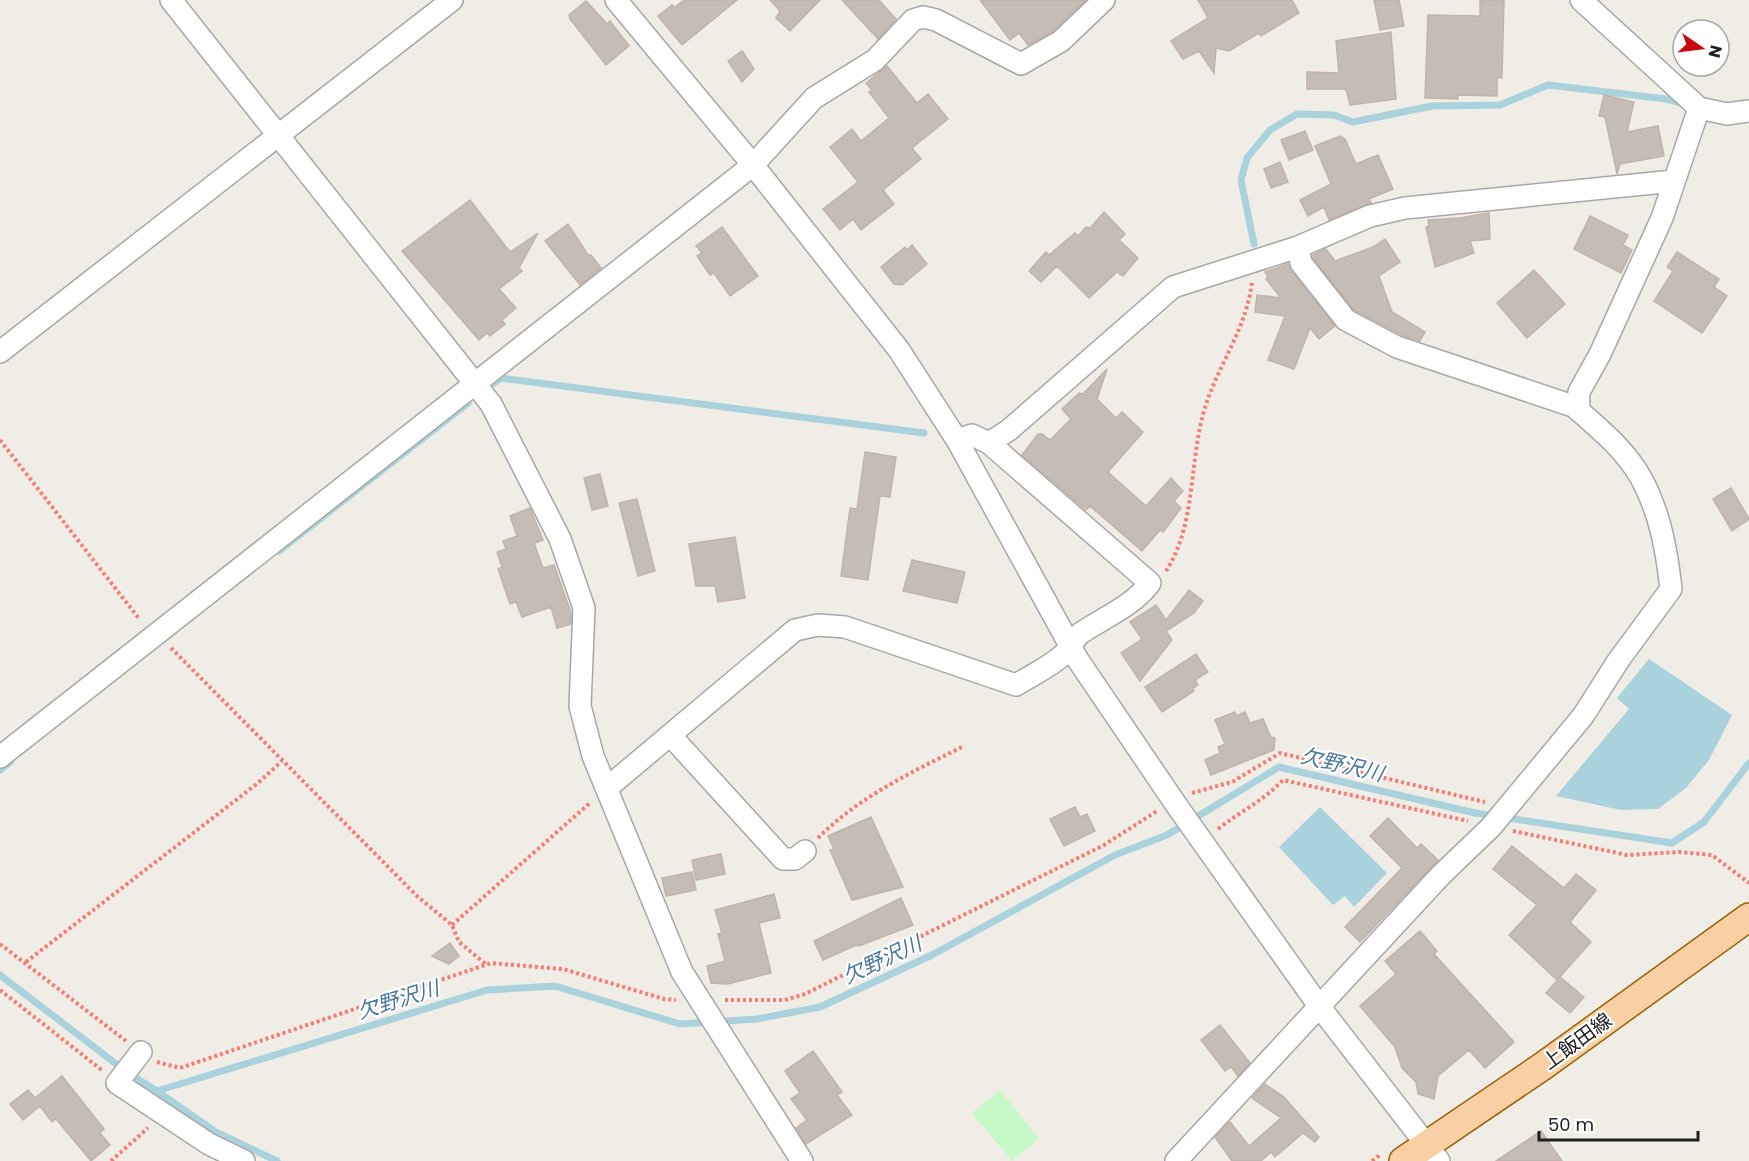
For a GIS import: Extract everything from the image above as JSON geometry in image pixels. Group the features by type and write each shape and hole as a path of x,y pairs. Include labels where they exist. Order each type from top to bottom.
{"main road":[{"name":"上飯田線","path":"1403,1161 1433,1153 1749,917"}],"street":[{"path":"171,0 276,136 491,404 560,539 584,609 580,706 593,756 682,972 802,1161"},
{"path":"0,352 452,0"},
{"path":"616,0 753,165 899,350 957,440 1071,648 1174,802 1319,1006 1433,1153"},
{"path":"0,757 163,643 476,384 753,165 814,98 875,60 913,20 923,17 936,20 1021,64 1061,40 1104,0"},
{"path":"1581,0 1699,108 1727,114 1749,111"},
{"path":"1176,1161 1441,875 1500,815 1583,716 1618,661 1671,589 1666,546 1641,478 1616,445 1578,410 1579,392 1600,354 1648,250 1699,108"},
{"path":"1727,114 1749,128"},
{"path":"989,443 1041,414 1114,347 1173,287 1298,247 1370,216 1405,208 1674,181"},
{"path":"1298,247 1301,263 1346,320 1397,347 1570,405 1579,404"},
{"path":"607,788 795,630 818,625 844,627 1016,684 1056,661 1071,648 1078,635 1127,605 1150,583 989,443 972,435 957,440"},
{"path":"671,736 783,859 795,860 805,851"},
{"path":"138,1056 117,1083 209,1144 244,1161"}],"path":[{"path":"1150,583 1154,586 1160,580 1182,538 1204,410 1243,321 1252,285 1252,260"},
{"path":"0,440 163,643 418,897 452,925 459,942 487,965"},
{"path":"805,851 826,830 866,798 894,781 964,746"},
{"path":"0,944 26,962 138,1056 180,1068 487,965 563,969 663,999 702,1005 709,999 785,1000 805,994 1104,845 1174,802 1232,782 1280,753 1500,815"},
{"path":"26,962 258,783 282,761"},
{"path":"452,925 607,788"},
{"path":"0,990 117,1083"},
{"path":"111,1161 164,1114"}],"green space":[{"path":"1000,1090 1039,1139 1012,1161 972,1113"}],"water":[{"path":"1649,659 1732,715 1709,760 1686,788 1658,809 1621,810 1556,796 1629,709 1617,698"},
{"path":"1320,807 1387,873 1354,907 1345,896 1333,905 1279,847"}],"building":[{"path":"684,0 737,0 682,45 658,16 672,5 675,7"},
{"path":"770,0 820,0 790,31 776,18 780,11"},
{"path":"842,0 879,0 896,19 878,39"},
{"path":"980,0 1086,0 1053,31 1028,45 1019,33 1010,40"},
{"path":"1198,0 1292,0 1299,13 1261,36 1259,33 1229,51 1216,48 1214,73 1199,51 1183,59 1171,41 1208,18"},
{"path":"1374,0 1399,0 1404,26 1380,30"},
{"path":"1480,0 1504,0 1502,78 1497,78 1497,96 1458,95 1458,99 1425,98 1428,15 1480,16"},
{"path":"586,1 607,24 610,21 629,46 606,65 570,19 569,15"},
{"path":"1391,32 1396,99 1350,105 1346,89 1307,89 1307,72 1339,73 1336,41"},
{"path":"742,51 754,69 742,82 728,61"},
{"path":"887,66 917,103 928,94 948,119 912,148 921,159 883,190 894,204 861,230 853,219 840,230 823,209 858,182 830,147 852,129 861,141 889,118 869,92 872,90 866,83"},
{"path":"1604,95 1634,102 1627,132 1658,126 1664,156 1620,164 1617,174 1605,117 1599,116"},
{"path":"1305,131 1313,150 1289,160 1281,140"},
{"path":"1340,136 1345,139 1356,164 1378,155 1393,189 1369,199 1371,203 1329,220 1324,207 1308,216 1300,200 1331,184 1315,146"},
{"path":"1280,162 1288,182 1271,188 1264,169"},
{"path":"470,200 510,252 538,233 519,268 522,271 499,289 516,308 502,320 505,324 490,336 487,333 479,340 402,251"},
{"path":"1104,212 1125,234 1119,240 1138,258 1123,276 1117,272 1089,298 1057,266 1041,282 1029,271 1046,252 1049,255 1075,233 1078,236 1086,227 1090,228"},
{"path":"1489,213 1490,239 1470,241 1474,253 1435,267 1426,227 1429,226 1428,220"},
{"path":"1590,216 1628,235 1623,245 1632,250 1621,273 1574,249"},
{"path":"568,224 588,255 591,255 601,268 580,285 545,241"},
{"path":"722,227 758,276 730,296 714,273 710,275 697,256 702,253 696,246"},
{"path":"1385,239 1400,262 1379,276 1392,312 1425,332 1420,341 1402,335 1354,310 1313,258 1313,255 1326,249 1335,261 1373,247"},
{"path":"912,245 927,264 902,285 894,284 881,267 905,247 907,250"},
{"path":"1677,252 1719,279 1714,287 1727,296 1702,333 1654,301 1673,271 1667,267"},
{"path":"1288,264 1335,326 1319,339 1310,328 1294,369 1268,360 1285,316 1255,312 1257,295 1281,298 1266,279 1268,277 1265,272"},
{"path":"1534,270 1565,304 1527,338 1497,303"},
{"path":"1107,369 1097,399 1116,418 1122,412 1143,432 1108,472 1146,506 1171,478 1183,491 1174,501 1181,508 1163,532 1160,530 1142,551 1090,506 1086,510 1022,455 1038,434 1050,440 1071,419 1062,409 1079,393 1083,394"},
{"path":"865,452 896,457 890,497 880,496 868,580 841,576 850,508 857,509"},
{"path":"600,474 608,506 592,510 584,478"},
{"path":"1731,488 1749,519 1732,531 1713,499"},
{"path":"637,499 655,571 638,576 619,503"},
{"path":"530,508 543,540 534,543 543,568 554,565 571,613 571,624 557,628 551,607 522,617 516,602 510,604 498,569 502,567 497,552 506,549 503,541 517,536 510,516"},
{"path":"735,537 745,598 718,602 715,586 696,586 689,544"},
{"path":"912,560 965,572 957,603 903,591"},
{"path":"1189,590 1203,601 1194,613 1166,631 1172,640 1140,681 1121,653 1142,639 1130,622 1156,605 1166,620"},
{"path":"1196,654 1208,672 1195,680 1198,685 1193,688 1194,691 1162,712 1145,687"},
{"path":"1235,712 1236,716 1245,712 1250,723 1263,719 1271,737 1275,738 1274,750 1211,775 1205,760 1220,753 1218,747 1225,744 1215,720"},
{"path":"1075,807 1080,817 1087,814 1095,831 1064,846 1050,819"},
{"path":"871,817 903,887 852,900 830,850 834,849 828,836"},
{"path":"1388,818 1417,848 1421,844 1438,860 1360,942 1345,927 1402,868 1370,836"},
{"path":"1512,846 1564,888 1576,874 1596,890 1570,922 1591,942 1557,980 1509,935 1537,905 1493,869"},
{"path":"721,854 725,874 696,880 692,860"},
{"path":"692,872 696,890 666,896 662,878"},
{"path":"774,894 780,918 759,923 771,973 728,984 711,983 707,966 725,961 718,934 722,933 715,910"},
{"path":"901,898 913,925 859,946 856,945 823,960 814,941"},
{"path":"1420,931 1437,951 1434,954 1514,1042 1485,1068 1469,1050 1438,1076 1434,1099 1418,1094 1416,1082 1402,1068 1395,1047 1360,1006 1396,974 1385,961"},
{"path":"450,943 459,956 449,964 432,956"},
{"path":"1560,977 1584,997 1570,1013 1546,993"},
{"path":"1220,1025 1250,1063 1238,1076 1231,1067 1225,1071 1201,1040"},
{"path":"813,1051 842,1092 837,1095 852,1115 806,1144 796,1128 807,1120 791,1099 800,1093 785,1071"},
{"path":"62,1076 104,1129 100,1133 110,1145 91,1161 56,1119 52,1122 40,1106 23,1120 10,1104 28,1090 35,1098"},
{"path":"1265,1084 1284,1097 1319,1137 1315,1142 1303,1133 1275,1157 1271,1152 1261,1161 1232,1161 1215,1137 1230,1122 1249,1146 1281,1118 1252,1098"},
{"path":"1541,1131 1562,1161 1496,1161"}],"waterway":[{"path":"1254,244 1241,180 1247,158 1270,130 1297,114 1334,115 1353,122 1432,106 1500,105 1548,85 1666,99 1685,104"},
{"path":"494,383 501,378 924,433"},
{"path":"279,551 468,403"},
{"path":"0,770 11,761"},
{"name":"欠野沢川","path":"0,975 128,1073 157,1091 487,990 555,986 680,1024 757,1019 820,1007 930,956 1115,855 1167,835 1279,767 1475,813 1672,843 1704,822 1749,763"},
{"path":"157,1091 216,1132 277,1161"}]}
